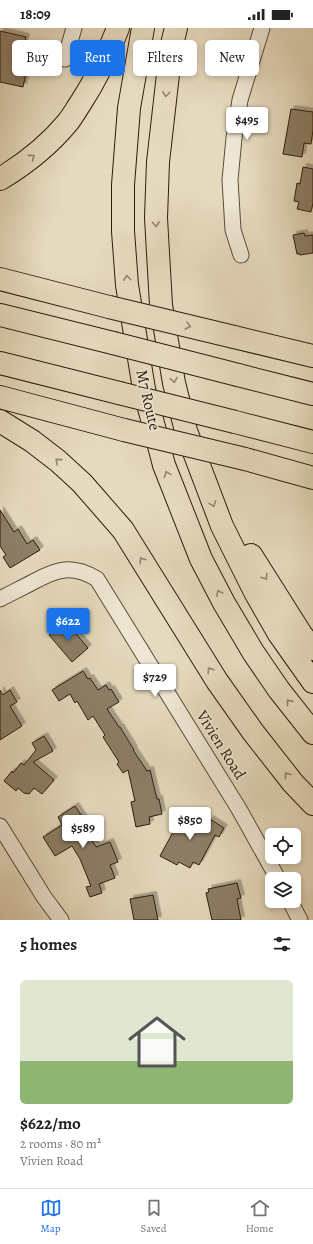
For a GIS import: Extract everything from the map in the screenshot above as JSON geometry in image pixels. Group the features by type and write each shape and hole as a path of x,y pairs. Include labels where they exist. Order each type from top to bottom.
{"highway":[{"path":"0,179 40,150 68,122 93,84 106,59 118,28"},
{"name":"M7 Route","path":"143,28 128,108 123,193 123,231 127,285 144,389 164,465 201,559 224,603 253,652 279,690 313,733"},
{"name":"M7 Route","path":"176,28 171,48 158,162 156,218 161,305 174,383 186,431 222,526 255,592 279,634 313,682"},
{"path":"0,279 313,356"},
{"path":"0,315 313,394"},
{"path":"0,363 313,442"},
{"path":"0,397 124,430 245,459 313,478"},
{"path":"0,421 32,441 58,461 82,483 123,530 217,681 253,732 293,783 313,804"},
{"path":"222,526 235,536 247,549 301,634 313,648"}],"street":[{"path":"66,59 74,28"},
{"path":"240,256 233,230 230,180 234,138 240,100 262,28"},
{"name":"Vivien Road","path":"0,599 50,573 62,570 76,570 87,573 97,579 239,809 274,872"},
{"path":"0,826 44,897 61,920"},
{"path":"294,908 300,920"}],"building":[{"path":"0,31 26,37 25,40 12,40 12,76 25,76 23,87 0,82"},
{"path":"291,109 313,112 311,144 304,143 302,157 283,154"},
{"path":"303,167 313,169 313,203 311,212 297,209 299,202 294,201 297,183 300,184"},
{"path":"304,233 305,236 313,235 313,253 300,255 297,254 293,235"},
{"path":"0,510 14,532 18,529 27,544 33,540 40,550 10,568 3,557 6,555 0,546"},
{"path":"65,621 88,648 72,662 49,635"},
{"path":"83,671 98,690 106,685 109,690 111,689 119,702 107,709 147,771 150,770 162,814 149,817 150,824 136,827 131,802 135,801 128,770 123,773 117,764 119,762 103,737 105,735 93,716 88,720 77,701 75,703 70,694 59,701 52,690"},
{"path":"0,690 3,695 10,690 17,702 10,706 22,726 0,740"},
{"path":"44,736 53,751 33,762 54,780 42,794 34,788 29,794 24,793 18,788 16,791 4,781 21,763 24,765 36,750 32,743"},
{"path":"75,806 86,822 82,825 96,847 110,842 118,862 110,865 115,878 99,884 102,893 90,897 86,887 91,886 80,859 72,846 55,856 43,837 62,825 58,817"},
{"path":"186,814 206,826 210,819 224,828 219,837 215,835 199,865 193,862 190,868 179,862 177,865 160,856 179,821 181,822"},
{"path":"237,883 241,898 237,899 241,920 212,920 206,893 209,892 208,889"},
{"path":"153,895 158,920 134,920 130,899"}]}
